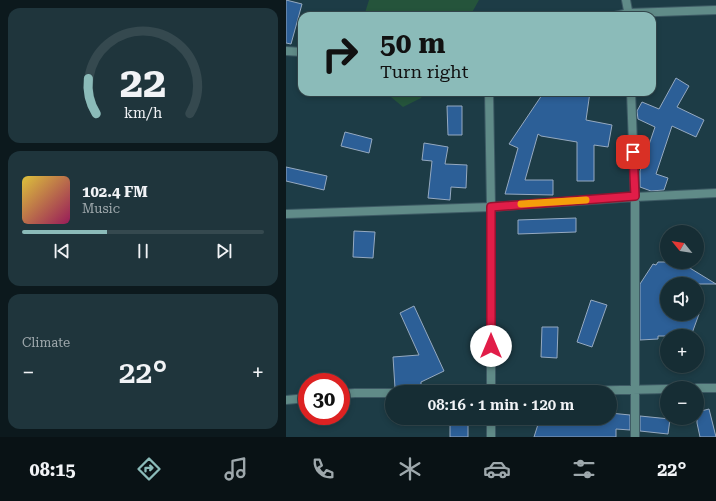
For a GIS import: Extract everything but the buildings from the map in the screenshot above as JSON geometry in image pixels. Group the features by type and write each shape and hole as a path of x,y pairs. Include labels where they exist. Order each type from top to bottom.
{"street":[{"path":"626,0 629,12"},
{"path":"656,13 716,10"},
{"path":"286,51 298,52"},
{"path":"489,96 491,385"},
{"path":"631,96 635,196 635,437"},
{"path":"286,214 491,207 635,196 716,193"},
{"path":"704,388 716,388"},
{"path":"617,390 660,389"},
{"path":"350,393 385,393"},
{"path":"286,400 298,399"},
{"path":"491,425 491,437"}],"green space":[{"path":"369,0 479,0 472,12 365,12"},
{"path":"390,96 422,96 421,98 403,107"}],"slow traffic":[{"path":"521,204 586,200"}],"route":[{"path":"491,346 491,207 635,196 633,152"}]}
